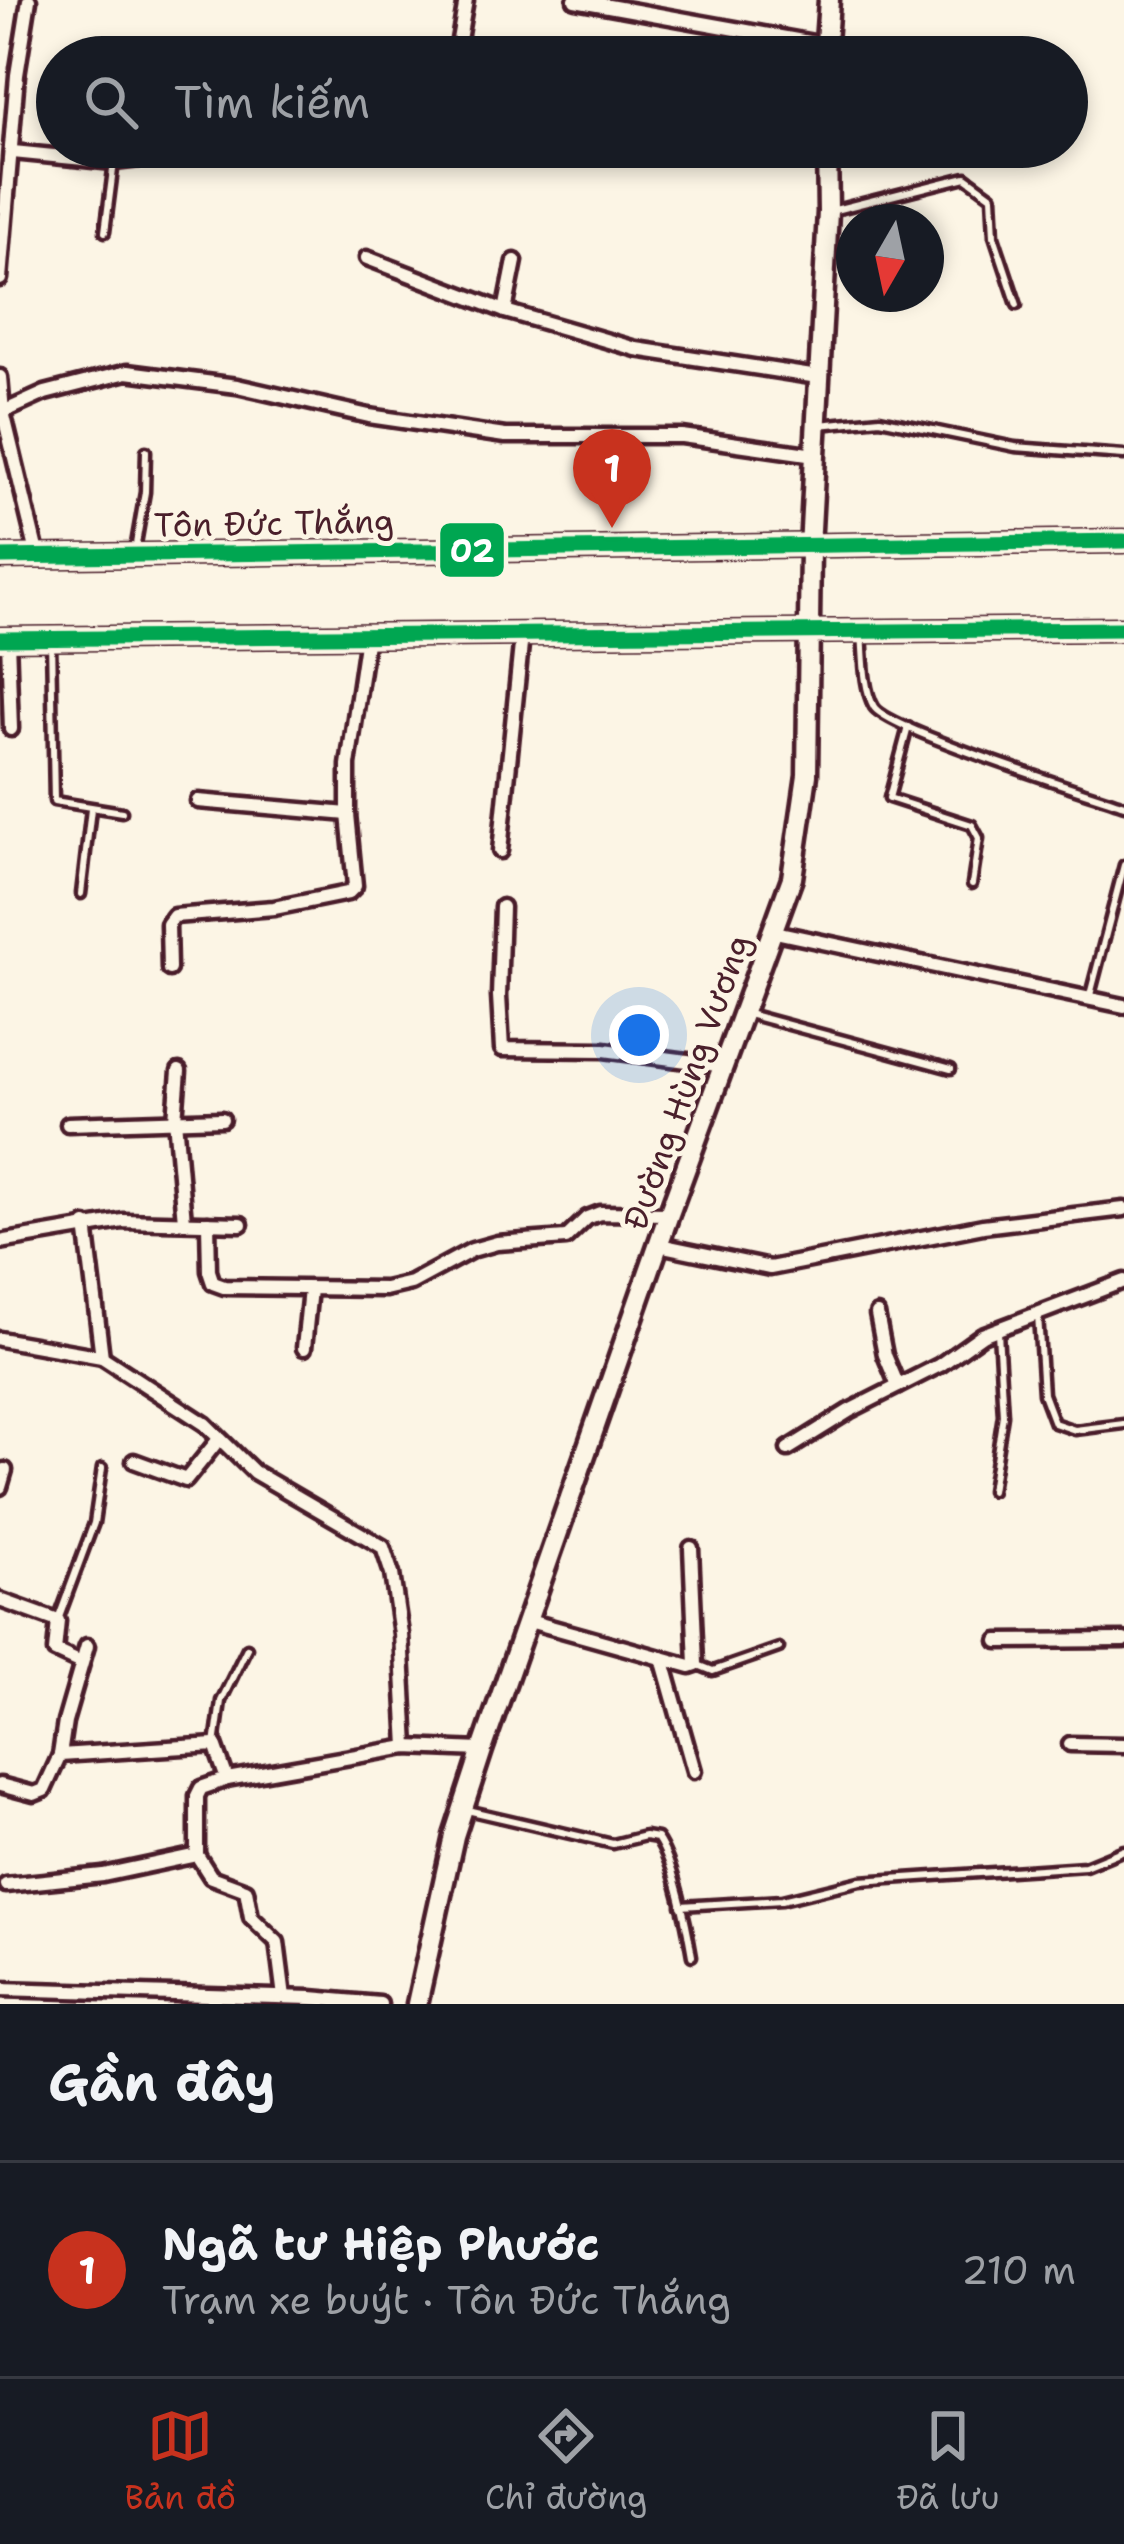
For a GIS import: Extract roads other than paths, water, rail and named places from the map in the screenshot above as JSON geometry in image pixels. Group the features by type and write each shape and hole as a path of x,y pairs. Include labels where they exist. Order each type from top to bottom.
{"main road":[{"path":"826,36 829,0"},
{"name":"Đường Hùng Vương","path":"417,2004 431,1928 482,1750 669,1214 775,932 800,841 807,775 810,548 827,168"},
{"name":"Tôn Đức Thắng","path":"0,557 1124,541"},
{"path":"4,639 1124,628"}],"street":[{"path":"0,279 17,74 29,0"},
{"path":"460,36 466,0"},
{"path":"575,0 751,36"},
{"path":"13,152 36,154"},
{"path":"368,258 506,311 658,354 818,377"},
{"path":"506,311 515,261"},
{"path":"4,412 45,393 127,372 237,386 369,416 505,436 682,436 815,455"},
{"path":"0,377 38,557"},
{"path":"500,851 522,635"},
{"path":"170,969 168,924 174,916 257,910 348,893 355,886 348,814 350,745 367,636"},
{"path":"4,639 10,730"},
{"path":"199,801 348,814"},
{"path":"502,907 502,1049 604,1050 725,1066"},
{"path":"775,932 1124,1006"},
{"path":"179,1071 175,1119 184,1221"},
{"path":"68,1124 222,1118"},
{"path":"659,1245 770,1268 983,1226 1124,1209"},
{"path":"208,1223 209,1271 214,1283 224,1287 385,1289 411,1283 472,1250 496,1243 566,1238 586,1218 600,1213 669,1214"},
{"path":"0,1242 86,1225 241,1224"},
{"path":"86,1225 102,1358"},
{"path":"788,1449 998,1328 1124,1282"},
{"path":"304,1348 310,1289"},
{"path":"877,1314 885,1355 898,1386"},
{"path":"0,1339 102,1358 205,1424 254,1472 383,1547 401,1634 407,1747"},
{"path":"134,1461 187,1480 219,1438"},
{"path":"0,1486 5,1471"},
{"path":"529,1621 696,1664 691,1548"},
{"path":"0,1600 58,1622 55,1651 81,1663"},
{"path":"998,1641 1124,1640"},
{"path":"0,1785 34,1794 44,1790 60,1755 86,1646"},
{"path":"662,1658 694,1771"},
{"path":"1070,1744 1124,1745"},
{"path":"60,1755 215,1745 227,1778"},
{"path":"284,1997 277,1942 251,1917 246,1890 211,1877 197,1855 196,1796 201,1788 227,1778 407,1747 482,1750"},
{"path":"6,1885 103,1875 197,1855"},
{"path":"0,1989 380,2004"}],"lane":[{"path":"105,232 113,168"},
{"path":"828,212 966,177 992,196 994,236 1017,304"},
{"path":"816,426 880,419 1001,445 1124,455"},
{"path":"134,554 146,492 146,451"},
{"path":"862,633 869,695 883,716 937,742 1124,805"},
{"path":"51,638 54,801 122,812"},
{"path":"908,727 889,798 973,825 979,838 972,884"},
{"path":"81,894 91,808"},
{"path":"1089,999 1124,865"},
{"path":"745,1013 951,1069"},
{"path":"1037,1312 1043,1394 1054,1423 1075,1430 1124,1424"},
{"path":"991,1491 1003,1415 998,1328"},
{"path":"58,1622 94,1522 102,1468"},
{"path":"215,1745 221,1701 247,1648"},
{"path":"696,1664 713,1671 779,1648"},
{"path":"463,1809 613,1844 645,1836 657,1838 667,1855 692,1956"},
{"path":"680,1906 782,1900 860,1881 1085,1866 1124,1850"}],"place":[{"name":"Ngã tư Hiệp Phước","path":"612,528"}]}
